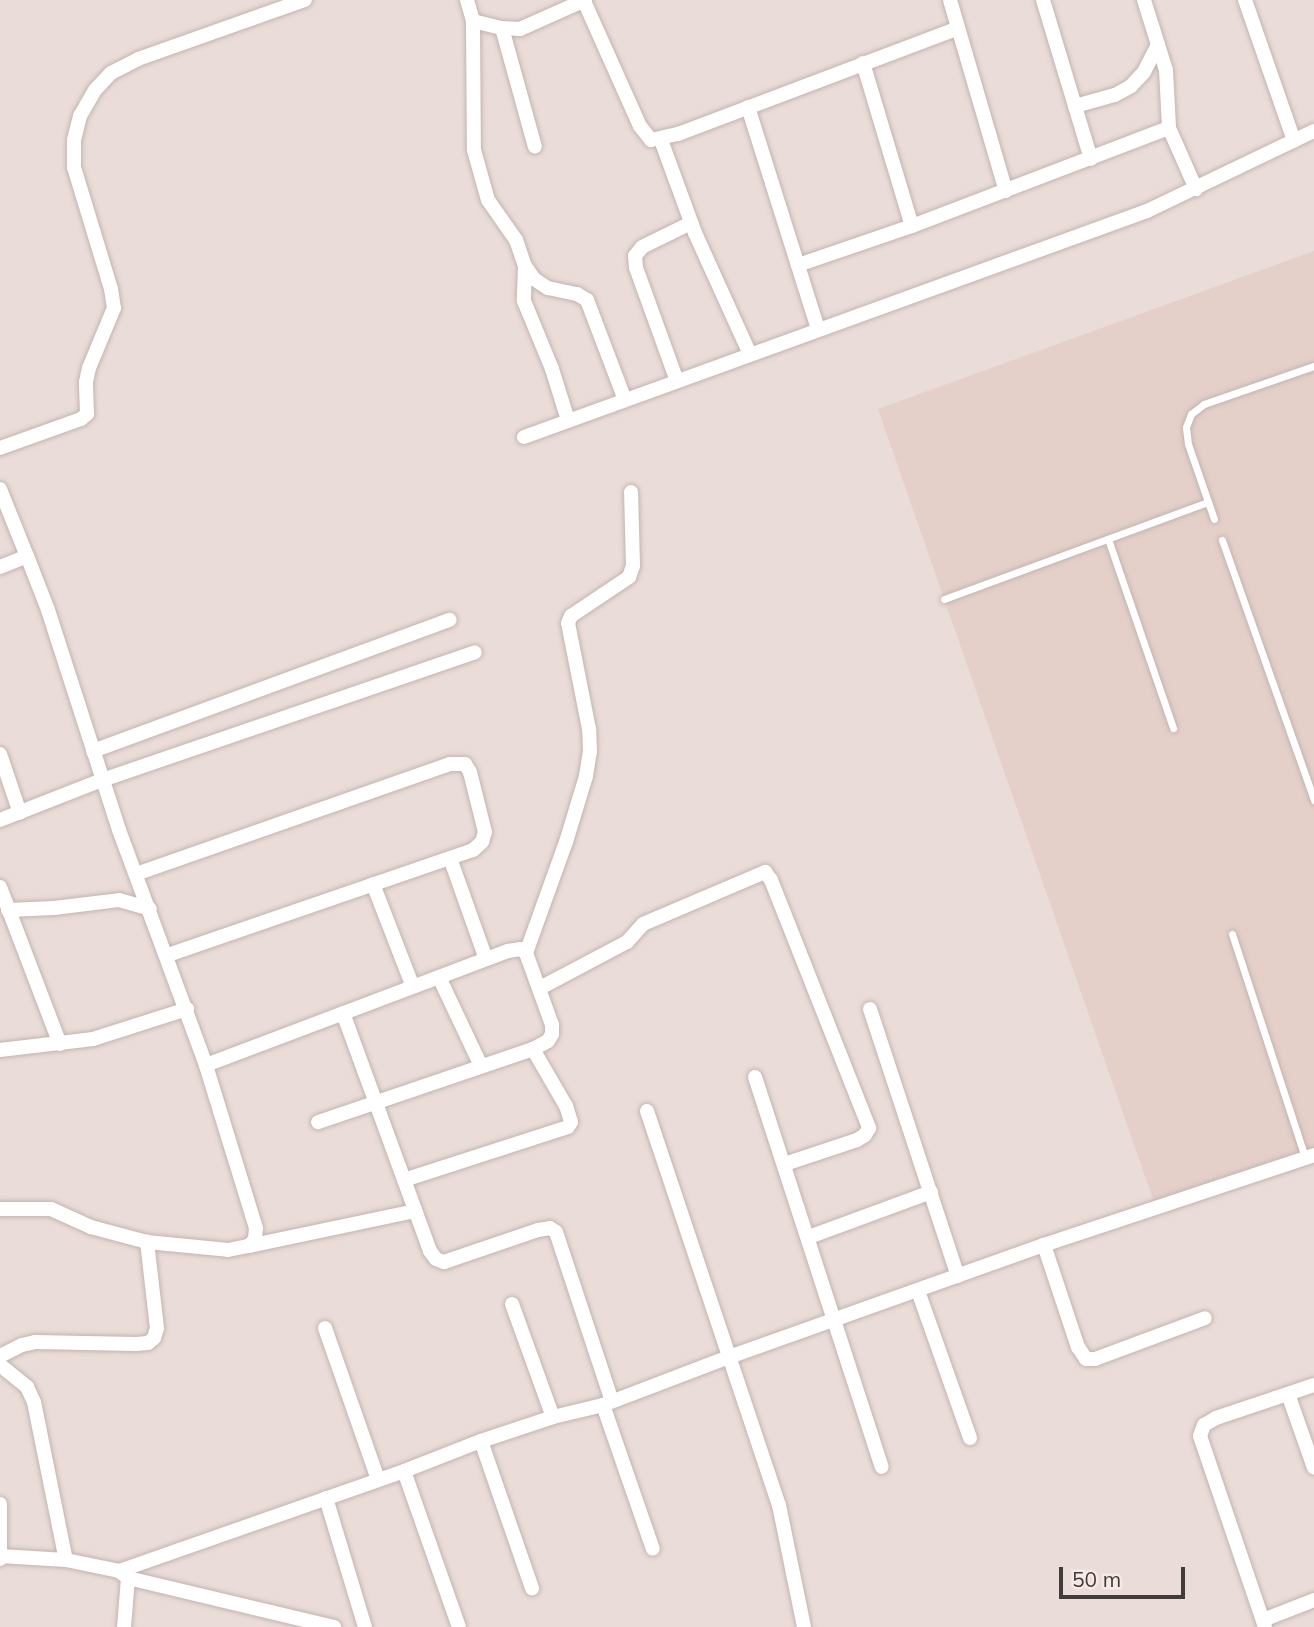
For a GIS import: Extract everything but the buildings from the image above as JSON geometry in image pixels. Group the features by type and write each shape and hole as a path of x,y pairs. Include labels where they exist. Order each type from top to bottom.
{"street":[{"path":"0,448 81,419 87,414 89,369 114,308 111,289 80,195 74,167 74,140 80,116 95,90 111,73 138,59 305,0"},
{"path":"467,0 473,21 474,150 478,173 488,200 516,240 525,266 534,279 548,288 577,294 587,300 625,400"},
{"path":"950,0 1006,191"},
{"path":"1043,0 1091,159"},
{"path":"1144,0 1169,84 1169,128 1196,189"},
{"path":"1245,0 1294,141"},
{"path":"473,21 502,29 520,29 579,2 644,134 651,140 661,140 958,28"},
{"path":"502,29 535,147"},
{"path":"1075,107 1115,95 1130,86 1144,72 1158,44"},
{"path":"863,63 912,226"},
{"path":"748,107 818,329"},
{"path":"798,265 912,226 1169,128"},
{"path":"524,437 1113,224 1196,189 1314,131"},
{"path":"661,140 691,223 750,354"},
{"path":"677,381 636,268 635,256 642,247 691,223"},
{"path":"525,266 524,301 552,369 568,421"},
{"path":"0,489 48,610 102,780 206,1065 256,1228 255,1239 249,1246"},
{"path":"318,1122 533,1049 548,1041 552,1034 540,988 526,953 566,842 586,776 590,752 589,729 568,623 571,616 629,577 633,566 631,492"},
{"path":"0,566 27,556"},
{"path":"93,751 450,621"},
{"path":"0,820 102,780 475,652"},
{"path":"0,754 20,813"},
{"path":"136,874 458,763 465,764 470,772 485,832 482,842 473,850 167,955"},
{"path":"450,858 486,959"},
{"path":"540,988 627,942 643,924 765,872 771,880 869,1128 865,1135 857,1140 785,1164"},
{"path":"373,884 413,987"},
{"path":"0,887 60,1044"},
{"path":"8,910 45,909 119,900 150,909"},
{"path":"206,1065 486,959 516,949 526,953"},
{"path":"439,977 481,1066"},
{"path":"0,1050 93,1039 187,1009"},
{"path":"870,1009 958,1276"},
{"path":"344,1013 415,1212 430,1251 436,1259 444,1262 538,1230 550,1228 556,1232 653,1549"},
{"path":"404,1180 568,1126 571,1122 566,1106 533,1049"},
{"path":"755,1077 882,1467"},
{"path":"646,1111 779,1505 804,1627"},
{"path":"124,1575 481,1441 553,1417 607,1403 1044,1245 1310,1156"},
{"path":"809,1237 931,1192"},
{"path":"0,1209 51,1209 91,1227 147,1242 228,1250 415,1212"},
{"path":"0,1356 35,1342 148,1343 154,1338 157,1328 147,1242"},
{"path":"1044,1245 1078,1348 1086,1359 1094,1359 1205,1318"},
{"path":"918,1291 970,1438"},
{"path":"512,1304 553,1417"},
{"path":"325,1328 378,1479"},
{"path":"0,1365 27,1387 34,1402 66,1560"},
{"path":"1314,1385 1216,1418 1203,1425 1199,1436 1264,1624 1314,1600"},
{"path":"1288,1394 1314,1468"},
{"path":"481,1441 532,1588"},
{"path":"404,1471 458,1627"},
{"path":"326,1498 365,1627"},
{"path":"0,1504 0,1557 66,1560 334,1627"},
{"path":"124,1575 124,1627"}],"lane":[{"path":"1214,519 1188,444 1186,427 1191,414 1204,404 1314,366"},
{"path":"944,599 1208,502"},
{"path":"1108,539 1173,728"},
{"path":"1222,540 1314,800"},
{"path":"1232,934 1310,1156"}],"shaded area":[{"path":"1314,251 1314,1148 1155,1205 878,409"}]}
